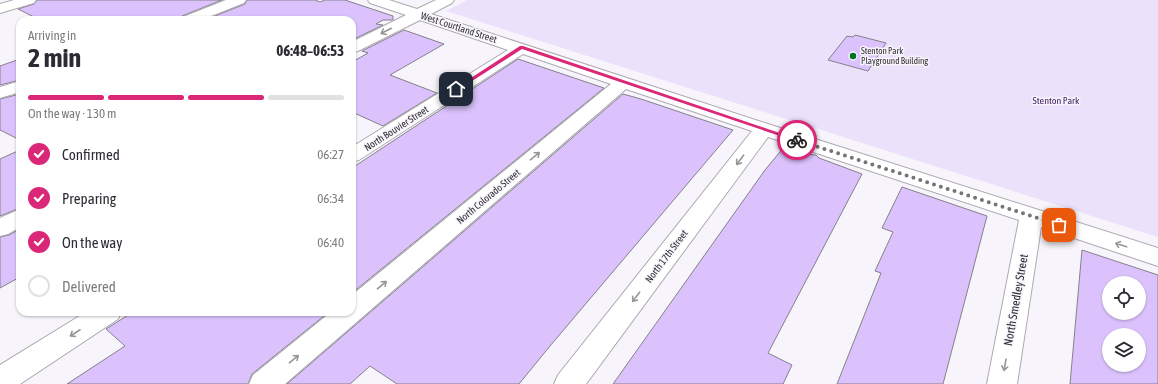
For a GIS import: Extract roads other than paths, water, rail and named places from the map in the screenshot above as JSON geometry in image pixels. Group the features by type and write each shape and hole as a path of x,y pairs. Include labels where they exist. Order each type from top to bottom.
{"street":[{"path":"0,9 29,0"},
{"path":"198,16 239,0"},
{"name":"West Courtland Street","path":"375,0 764,129 1158,257"},
{"path":"356,46 447,0"},
{"name":"North Bouvier Street","path":"356,153 522,48"},
{"name":"North Colorado Street","path":"356,307 623,82"},
{"path":"0,93 16,87"},
{"name":"North 17th Street","path":"569,384 764,129"},
{"name":"North Smedley Street","path":"1002,384 1031,216"},
{"path":"0,228 16,220"},
{"path":"0,381 102,316"},
{"name":"North Colorado Street","path":"264,384 345,316"}],"place":[{"name":"Stenton Park Playground Building","path":"853,56"}],"park label":[{"name":"Stenton Park","path":"1056,100"}]}
